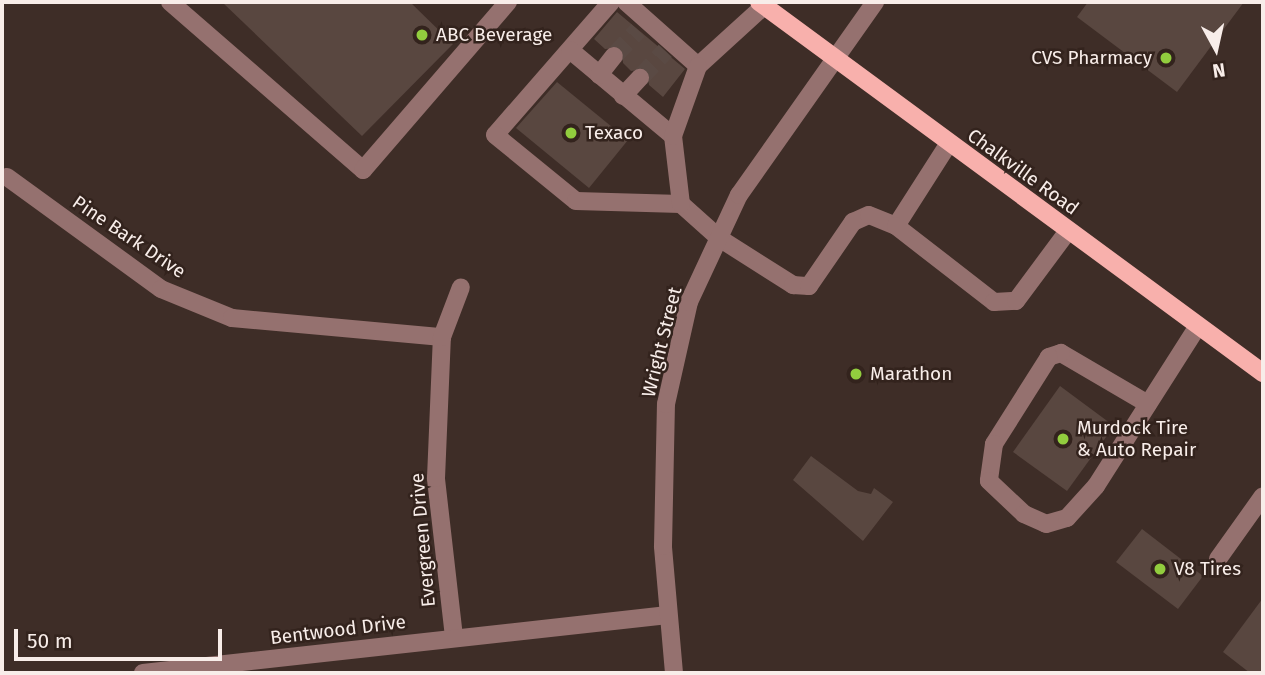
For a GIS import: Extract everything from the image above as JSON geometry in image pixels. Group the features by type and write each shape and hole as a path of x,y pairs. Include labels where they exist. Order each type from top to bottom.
{"main road":[{"name":"Chalkville Road","path":"762,4 1263,373"}],"street":[{"path":"170,2 363,170 498,5"},
{"path":"611,2 495,135 576,201 681,204 719,238 793,285 809,286 853,222 869,215 896,226 994,302 1016,301 1068,231"},
{"path":"626,2 643,25 698,66"},
{"name":"Wright Street","path":"674,673 668,615 666,404 690,302 739,195 839,62 875,2"},
{"path":"681,204 673,136 698,66 762,4"},
{"path":"570,50 673,136"},
{"path":"599,75 614,56"},
{"path":"624,96 640,78"},
{"path":"896,226 949,143"},
{"name":"Pine Bark Drive","path":"8,177 161,289 232,318 442,337"},
{"name":"Evergreen Drive","path":"454,637 436,478 442,337 461,286"},
{"path":"1148,404 1062,353 1049,358 994,444 989,481 1024,514 1046,524 1067,518 1096,486 1198,326"},
{"path":"1218,559 1263,496"},
{"path":"454,637 668,615"},
{"name":"Bentwood Drive","path":"143,673 454,637"}],"building":[{"path":"222,2 410,2 453,44 362,136"},
{"name":"CVS Pharmacy","path":"1088,2 1244,2 1177,92 1077,17"},
{"name":"Texaco","path":"617,12 685,69 663,97 649,85 647,69 631,71 623,63 622,48 605,49 594,39"},
{"name":"Texaco","path":"557,82 628,140 589,188 516,128"},
{"name":"Murdock Tire & Auto Repair","path":"1060,386 1114,426 1067,491 1013,452"},
{"path":"811,456 858,491 871,494 874,488 893,502 863,541 793,480"},
{"name":"V8 Tires","path":"1142,529 1203,576 1178,609 1116,562"},
{"path":"1263,598 1263,673 1250,673 1223,652"}],"tunnel":[{"path":"614,56 638,30"},
{"path":"640,78 665,51"}],"place":[{"name":"ABC Beverage","path":"422,35"},
{"name":"CVS Pharmacy","path":"1166,58"},
{"name":"Texaco","path":"571,133"},
{"name":"Marathon","path":"856,374"},
{"name":"Murdock Tire & Auto Repair","path":"1063,439"},
{"name":"V8 Tires","path":"1160,569"}]}
